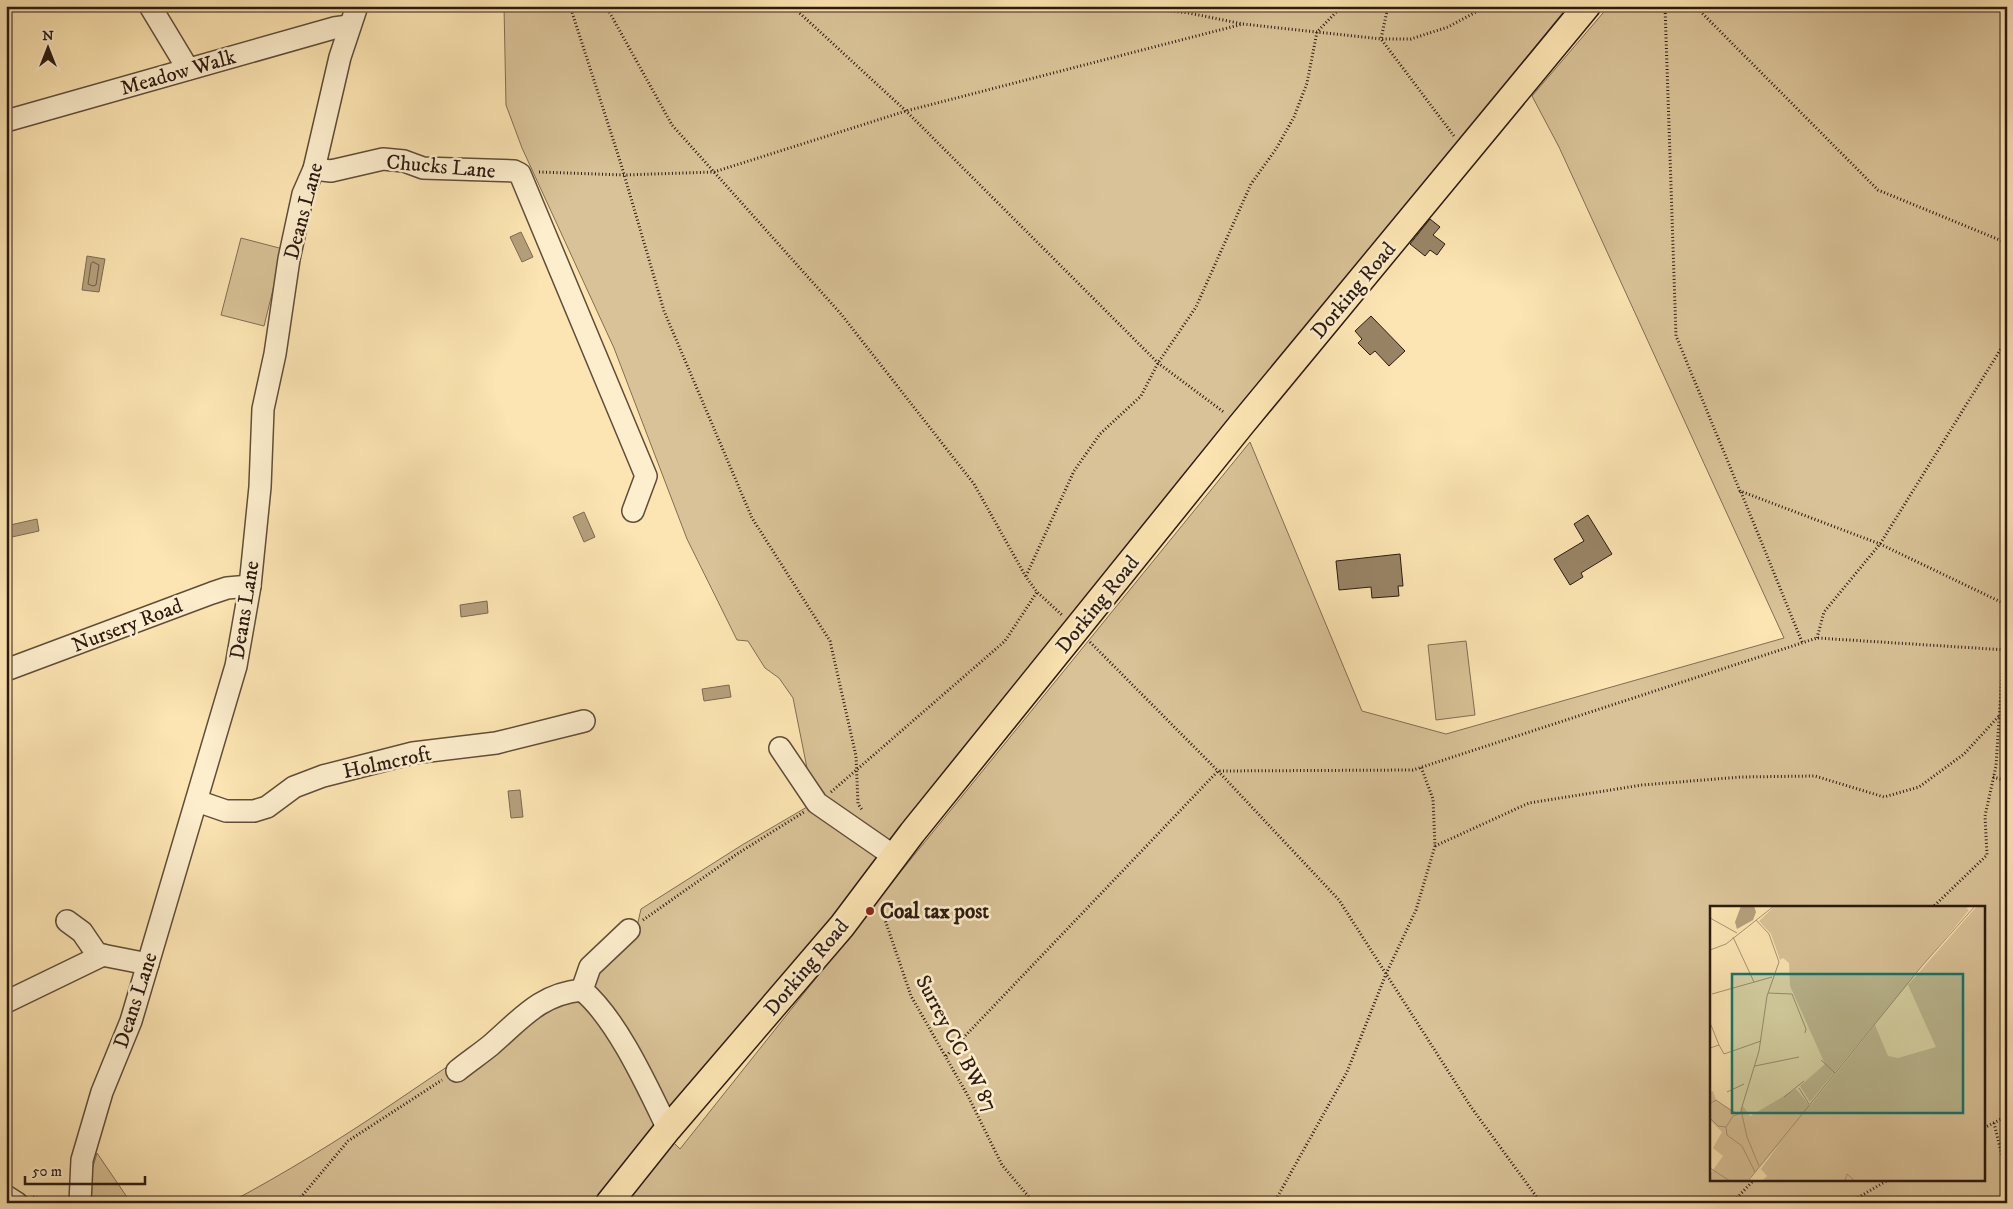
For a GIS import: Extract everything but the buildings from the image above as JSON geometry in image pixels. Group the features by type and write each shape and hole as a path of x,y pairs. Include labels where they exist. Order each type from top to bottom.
{"main road":[{"name":"Dorking Road","path":"609,1203 668,1130 842,926 894,857 1241,426 1586,6"}],"street":[{"path":"150,6 188,69"},
{"name":"Deans Lane","path":"80,1203 82,1160 102,1092 131,1021 236,666 250,586 260,487 263,410 275,354 295,226 303,194 314,168 349,26 357,6"},
{"name":"Meadow Walk","path":"6,121 334,28 349,26"},
{"name":"Chucks Lane","path":"314,168 331,171 383,159 404,161 423,168 510,171"},
{"path":"510,171 517,172 522,178 646,476 633,511"},
{"name":"Nursery Road","path":"6,670 212,593 228,588 250,586"},
{"name":"Holmcroft","path":"197,801 226,811 254,811 267,807 294,788 323,776 413,753 496,744 584,721"},
{"path":"780,748 817,804 894,857"},
{"path":"67,921 82,932 93,950 103,955 148,964"},
{"path":"582,990 590,967 629,930"},
{"path":"6,1002 103,955"},
{"path":"582,990 600,1011 628,1050 668,1130"},
{"path":"457,1071 534,1007 552,996 582,990"},
{"path":"6,1196 17,1203"}],"path":[{"path":"570,6 624,175 664,311 752,518 830,641 856,756 858,804 868,819"},
{"path":"606,6 672,125 841,314 974,484 1026,577 1038,592 1078,629 1218,771 1339,900 1471,1107 1541,1203"},
{"path":"792,6 906,111 1158,363 1241,426"},
{"path":"1128,6 1189,13 1243,24 1381,39 1411,39 1448,28 1487,6"},
{"path":"1026,577 1074,470 1100,434 1141,396 1158,363 1196,307 1251,184 1276,149 1294,116 1307,83 1318,32 1342,6"},
{"path":"1388,6 1381,39 1466,153"},
{"path":"1665,6 1676,336 1802,642"},
{"path":"1695,6 1878,190 2007,243"},
{"path":"510,171 624,175 714,172 906,111 1243,24"},
{"path":"1817,638 1824,612 1880,544 2007,339"},
{"path":"1740,491 1880,544 2007,605"},
{"path":"629,930 737,854 817,804 856,772 1004,641 1038,592"},
{"path":"946,1056 1218,771 1413,770 1817,638 2007,650 2003,660 1993,777 1985,816 1987,856 1934,906"},
{"path":"1435,846 1529,803 1642,785 1741,777 1815,776 1884,797 1919,787 1964,754 1999,716"},
{"path":"1274,1203 1347,1072 1386,974 1416,910 1435,846 1433,800 1421,768"},
{"path":"1993,777 2007,781"},
{"name":"Surrey CC BW 87","path":"880,905 911,996 946,1056 1002,1165 1034,1203"},
{"path":"296,1203 348,1142 457,1071"},
{"path":"1986,1127 2007,1116"},
{"path":"1994,1123 2005,1168 2005,1203"},
{"path":"1732,1203 1752,1182"},
{"path":"1849,1203 1885,1182"}],"shaded area":[{"path":"504,6 1568,6 882,854 676,1114 667,1113 589,988 596,971 636,931 641,909 742,845 807,807 811,788 793,698 779,678 765,668 748,641 737,640 687,539 614,348 522,148 506,105"},
{"path":"1609,6 2007,6 2007,1203 229,1203 332,1143 495,1035 559,997 586,1005 632,1068 658,1127 680,1149 902,870 1250,442 1362,711 1446,734 1784,638 1559,147 1532,96"},
{"path":"241,238 283,249 264,326 221,315"},
{"path":"1466,641 1475,715 1436,720 1428,645"},
{"path":"97,1153 131,1203 89,1203 88,1184"}],"water":[{"path":"521,232 533,257 522,262 510,237"},
{"path":"87,256 105,259 99,292 82,290"},
{"path":"584,512 595,537 584,542 573,517"},
{"path":"37,519 39,531 12,537 10,525"},
{"path":"487,601 488,613 461,617 460,605"},
{"path":"729,685 731,697 704,701 702,689"},
{"path":"520,790 523,817 511,818 508,791"}],"place":[{"name":"Coal tax post","path":"870,911"}]}
